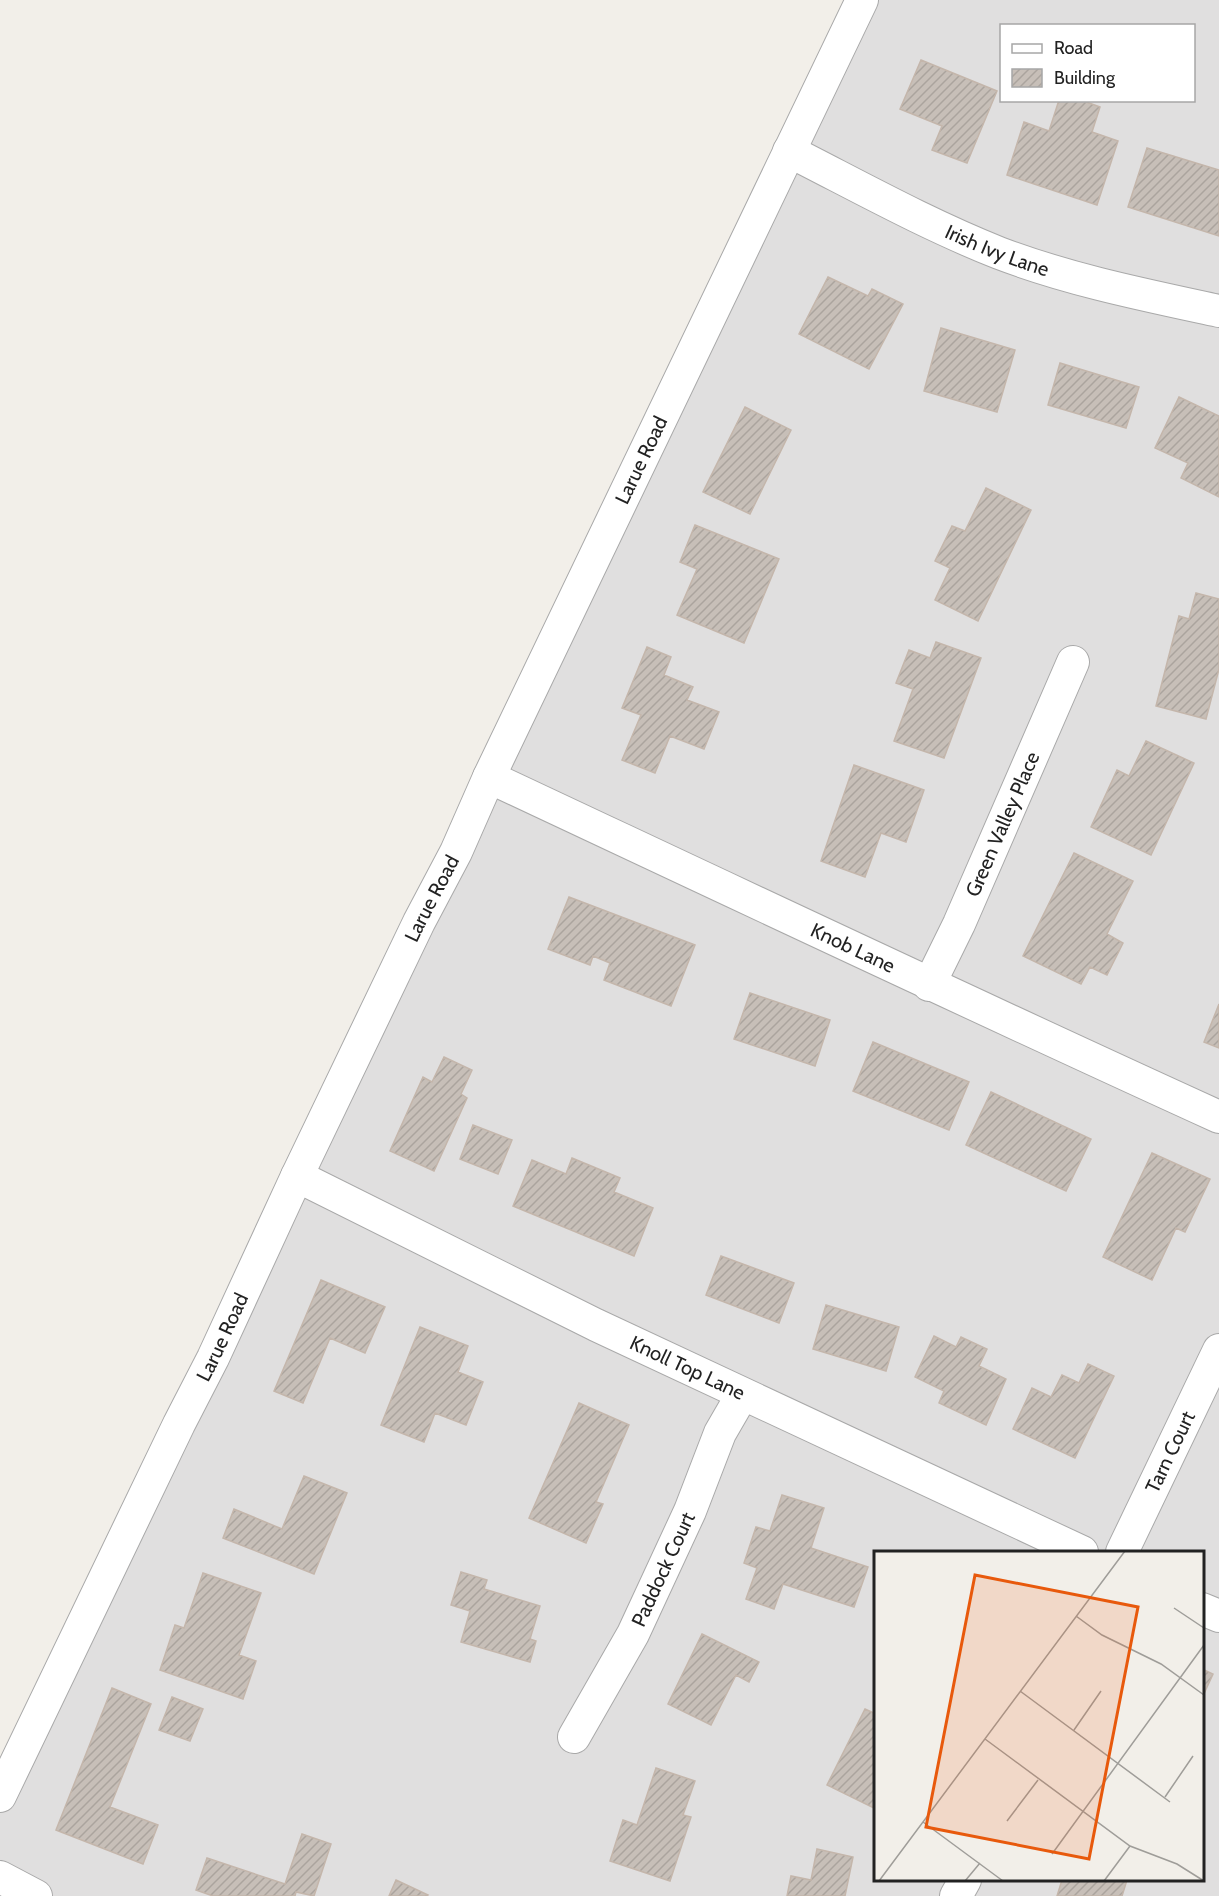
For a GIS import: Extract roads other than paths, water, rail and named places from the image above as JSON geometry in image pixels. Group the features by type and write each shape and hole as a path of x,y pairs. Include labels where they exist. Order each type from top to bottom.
{"street":[{"name":"Larue Road","path":"0,1796 168,1445 213,1358 297,1176 419,922 456,852 489,777 862,0"},
{"name":"Irish Ivy Lane","path":"789,151 926,221 999,253 1088,282 1219,311"},
{"name":"Green Valley Place","path":"929,985 959,924 1072,662"},
{"name":"Knob Lane","path":"489,777 852,946 929,985 1219,1117"},
{"name":"Knoll Top Lane","path":"297,1176 606,1330 1080,1551"},
{"name":"Tarn Court","path":"1122,1551 1219,1350"},
{"name":"Paddock Court","path":"574,1737 633,1634 690,1511 720,1433 742,1395"},
{"path":"1204,1609 1219,1616"},
{"path":"0,1877 36,1896"},
{"path":"956,1896 964,1881"}]}
